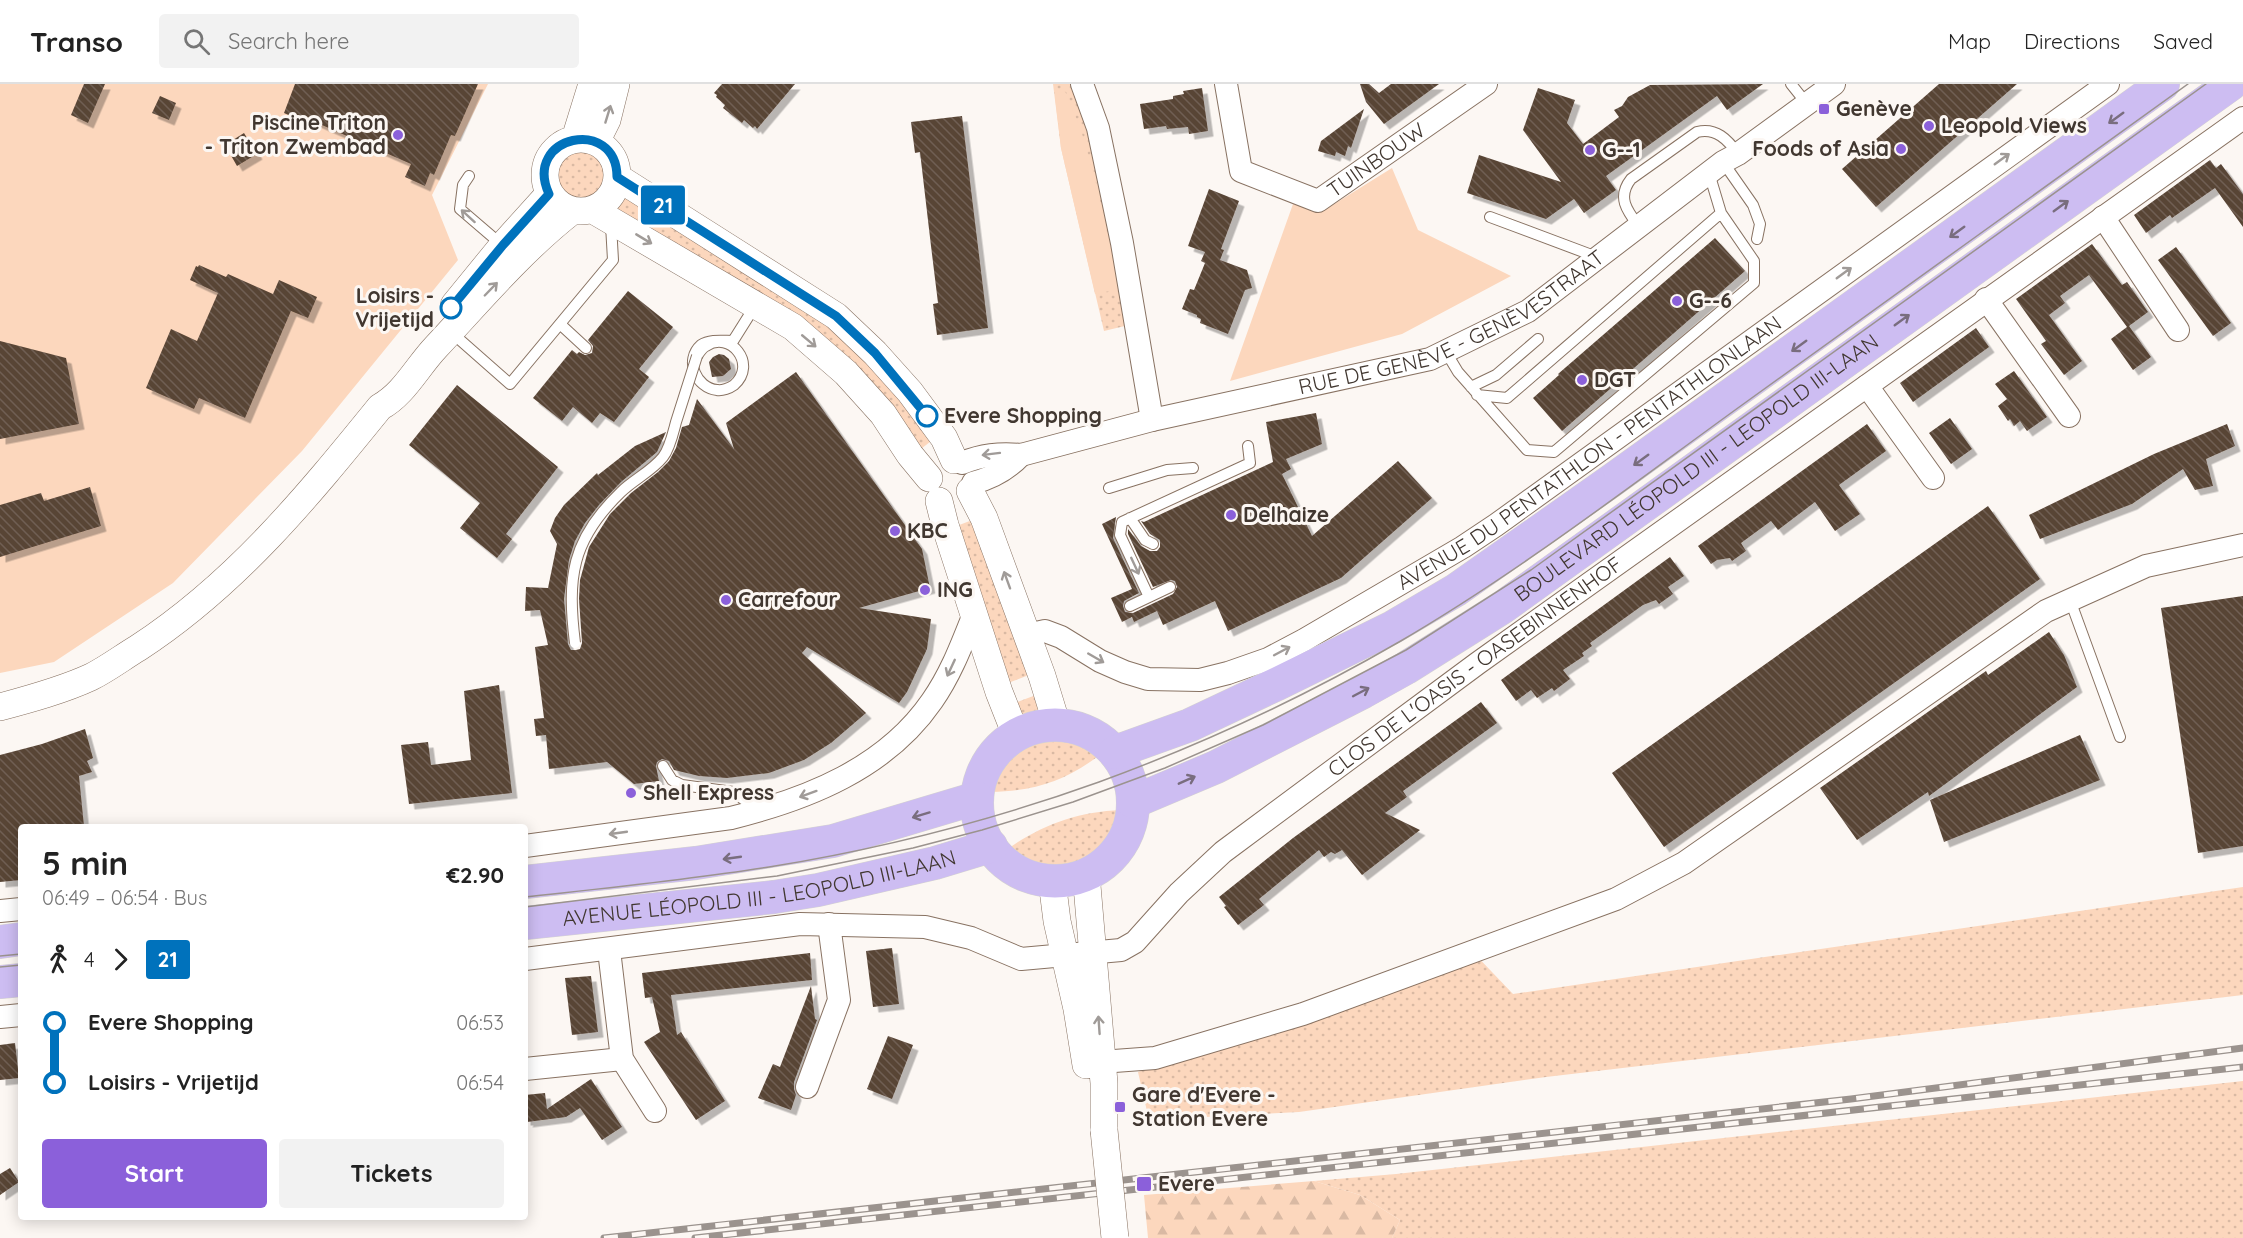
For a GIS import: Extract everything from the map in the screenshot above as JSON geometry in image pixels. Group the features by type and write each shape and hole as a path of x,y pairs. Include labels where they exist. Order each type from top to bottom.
{"main road":[{"name":"BOULEVARD LÉOPOLD III - LEOPOLD III-LAAN","path":"1115,753 1190,724 1268,688 1393,627 1456,590 1602,488 2163,84"},
{"name":"BOULEVARD LÉOPOLD III - LEOPOLD III-LAAN","path":"1133,802 1216,767 1363,692 1406,668 1503,607 2231,84"},
{"path":"1058,725 1079,729 1098,738 1115,753 1126,771 1133,802 1130,825 1120,845 1106,862 1086,874 1052,881 1034,878 1017,871 991,846 979,820 977,798 981,779 989,762 1001,747 1016,735 1036,727 1058,725"},
{"name":"AVENUE LÉOPOLD III - LEOPOLD III-LAAN","path":"528,882 696,863 833,841 977,798"},
{"name":"AVENUE LÉOPOLD III - LEOPOLD III-LAAN","path":"528,923 774,897 818,890 935,863 991,846"},
{"path":"0,942 18,939"},
{"path":"0,982 18,980"}],"street":[{"path":"586,140 592,84"},
{"path":"616,84 607,120 586,140 562,144 548,159 544,173 549,194 559,204 592,214 793,327 846,373 883,414 934,489 953,504 967,497 965,474"},
{"path":"1082,84 1098,128 1120,232 1152,420"},
{"name":"TUINBOUW","path":"1226,84 1241,171 1318,201 1486,84"},
{"name":"RUE DE GENÈVE - GENÈVESTRAAT","path":"965,474 989,478 1010,467 1021,455 1152,420 1430,359 1446,352 1528,311 1723,163 1833,84"},
{"name":"AVENUE DU PENTATHLON - PENTATHLONLAAN","path":"1027,635 1045,631 1061,636 1100,661 1148,679 1200,680 1268,659 1354,612 1488,530 2108,84"},
{"name":"CLOS DE L'OASIS - OASEBINNENHOF","path":"528,959 800,924 925,927 970,939 1021,959 1121,950 1136,942 1179,893 1223,852 1488,656 1986,299 2242,122"},
{"path":"0,707 91,677 159,634 246,561 304,500 380,407 393,400 451,332 534,244 592,214 610,197 617,177 612,156 586,140"},
{"path":"617,177 836,316 875,353 910,393 944,438 965,474 982,513 1058,725"},
{"path":"380,407 384,393 407,362 503,245 549,194"},
{"path":"2103,217 2178,330"},
{"path":"1986,299 2069,416"},
{"path":"1867,386 1933,478"},
{"path":"965,474 941,462 932,471 934,489 999,692 1016,735"},
{"path":"1094,1062 1155,1058 1303,1014 1616,899 1684,863 2046,611 2146,566 2243,545"},
{"path":"528,846 731,818 760,811 822,789 854,773 897,740 932,701 949,673 974,614"},
{"path":"1086,874 1094,953 1094,1062 1104,1130 1115,1238"},
{"path":"1052,881 1057,921 1077,1009 1094,1062"},
{"path":"0,911 18,909"},
{"path":"807,1087 839,1000 829,924"},
{"path":"609,950 622,1059 655,1111"},
{"path":"0,1017 18,1015"},
{"path":"528,1069 622,1059"}],"lane":[{"path":"1791,84 1807,104"},
{"path":"1446,352 1474,391 1527,450 1554,452 1754,283 1754,261 1721,213 1723,163 1730,142 1718,134 1706,129 1697,132 1631,179 1625,186 1626,209 1640,228"},
{"path":"1723,163 1753,205 1760,224 1757,239"},
{"path":"469,176 464,184 460,209 503,245"},
{"path":"1474,391 1508,398 1721,213"},
{"path":"451,332 510,384 613,260 592,214"},
{"path":"1490,217 1597,257"},
{"path":"575,643 571,589 575,562 581,544 597,517 621,492 663,456 671,440 697,356 706,345 730,344 738,351 744,364 741,378 730,387 717,390 703,385 693,373 693,358 702,345 717,340 733,341 756,305"},
{"path":"560,324 585,348"},
{"path":"1474,391 1538,339"},
{"path":"1149,597 1120,535 1122,522 1250,464 1248,446"},
{"path":"1109,488 1167,470 1193,468"},
{"path":"1130,518 1145,540 1153,544"},
{"path":"1130,606 1170,587"},
{"path":"2070,600 2120,737"},
{"path":"663,766 672,780 682,785 733,792 760,811"}],"green space":[{"path":"0,84 488,84 432,195 458,260 302,451 173,583 54,662 0,673"},
{"path":"1053,84 1071,84 1095,156 1129,325 1104,331 1061,148"},
{"path":"1065,91 1081,130 1096,183 1120,289 1095,294 1061,148 1055,97"},
{"path":"581,152 597,159 604,175 597,191 581,198 565,191 558,175 565,159"},
{"path":"1392,168 1418,230 1511,276 1402,334 1230,381 1293,204 1323,211"},
{"path":"624,188 832,322 935,438 917,452 881,402 610,210"},
{"path":"975,519 1029,675 1008,683 954,527"},
{"path":"1036,695 1041,710 1020,717 1015,703"},
{"path":"1050,736 1077,740 1101,754 1075,771 1049,783 1036,787 991,792 998,771 1011,755 1029,743"},
{"path":"1121,810 1111,836 1093,855 1082,861 1056,867 1041,866 1024,860 1009,848 1035,832 1062,821 1090,813"},
{"path":"2243,887 2243,995 1546,1077 1299,1112 1149,1120 1138,1072 1470,949 1513,994"},
{"path":"2243,1081 2243,1238 1392,1238 1400,1220 1360,1195 1314,1181 1396,1174"},
{"path":"1314,1181 1360,1195 1400,1220 1392,1238 1148,1238 1144,1195"}],"building":[{"path":"84,84 105,84 88,123 71,115"},
{"name":"Piscine Triton - Triton Zwembad","path":"295,84 478,84 455,136 451,135 434,175 430,173 425,186 405,177 411,164 315,122 313,126 284,113"},
{"path":"722,84 795,84 757,129 744,120 742,123 723,108 725,105 714,93"},
{"path":"1360,84 1369,84 1379,93 1391,84 1439,84 1384,124 1366,102"},
{"name":"G--1","path":"1763,84 1727,110 1717,96 1606,176 1616,190 1584,213 1574,199 1546,219 1467,193 1479,155 1561,182 1523,130 1538,88 1575,100 1567,123 1583,144 1619,117 1614,110 1622,106 1628,97 1650,85"},
{"name":"Leopold Views","path":"1939,84 2017,84 1876,207 1842,169"},
{"path":"1202,88 1208,131 1189,134 1188,127 1167,129 1166,126 1144,129 1140,104 1173,99 1173,96 1184,94 1183,91"},
{"path":"160,96 176,103 169,120 152,113"},
{"path":"1364,109 1351,148 1348,146 1345,156 1336,152 1335,156 1318,151 1321,141"},
{"path":"962,116 988,328 937,335 933,304 938,303 920,152 915,153 911,122"},
{"path":"244,133 257,154 237,166 225,145"},
{"path":"2210,160 2216,168 2221,164 2243,194 2243,227 2215,188 2172,218 2170,215 2146,233 2134,215"},
{"path":"1209,189 1239,201 1221,249 1224,250 1220,260 1247,270 1252,288 1245,290 1228,334 1200,323 1201,319 1197,315 1182,309 1190,289 1194,290 1205,263 1201,261 1205,252 1188,246"},
{"path":"1715,238 1745,271 1562,431 1533,398"},
{"path":"2092,244 2122,285 2127,282 2148,312 2129,326 2151,357 2133,370 2111,339 2127,327 2089,275 2060,296 2065,303 2049,315 2082,361 2064,375 2041,344 2046,341 2016,299"},
{"path":"2176,247 2231,323 2213,336 2158,260"},
{"path":"199,265 226,277 228,274 273,294 279,280 317,297 308,318 291,311 245,418 199,398 194,409 146,388 171,329 197,341 218,293 190,280 196,266"},
{"path":"628,291 673,327 639,369 649,377 614,422 600,413 592,423 573,407 562,421 533,398 572,350 577,354 579,352 585,355 592,353 593,346 588,340"},
{"path":"1976,328 1989,347 1913,402 1900,383"},
{"path":"0,341 66,358 79,424 0,439"},
{"path":"719,354 729,359 731,369 723,376 712,377 709,362"},
{"path":"2014,371 2047,417 2027,431 2020,421 2014,426 2010,419 2008,421 1998,406 2007,399 1995,384"},
{"name":"Carrefour","path":"796,372 922,549 930,588 859,608 931,619 927,649 907,692 899,703 807,647 802,653 866,713 831,743 804,760 769,773 727,778 699,776 674,770 669,761 662,759 657,762 656,766 659,781 634,784 607,762 549,769 546,735 536,736 534,719 544,718 535,647 548,645 540,610 525,611 526,587 548,588 557,544 550,531 555,518 564,505 597,473 598,475 635,446 666,432 657,452 621,482 599,505 575,541 569,560 564,599 568,644 571,650 576,650 580,649 582,643 580,580 589,547 610,514 669,461 676,448 682,427 689,425 697,399 734,449 726,423"},
{"path":"457,385 558,467 506,534 512,539 497,558 460,528 480,503 409,445"},
{"path":"1316,413 1322,444 1286,459 1291,469 1282,474 1312,536 1398,461 1432,498 1341,578 1228,631 1215,601 1163,625 1157,611 1134,622 1132,617 1122,622 1111,598 1132,589 1102,524 1116,517 1113,538 1139,593 1124,601 1125,612 1133,613 1173,594 1177,587 1175,581 1171,580 1153,587 1128,534 1128,529 1141,546 1150,551 1157,551 1160,547 1160,540 1150,534 1141,521 1144,522 1273,462 1266,422"},
{"path":"1950,418 1972,449 1951,464 1929,433"},
{"path":"1867,424 1886,451 1839,485 1860,514 1835,531 1815,502 1778,530 1771,521 1741,543 1746,551 1732,561 1730,558 1717,560 1711,564 1698,546"},
{"path":"2227,424 2235,446 2206,459 2213,486 2195,490 2183,469 2132,504 2040,539 2029,515 2154,454"},
{"path":"90,487 101,526 0,557 0,505 41,493 44,501"},
{"path":"1988,506 2040,579 1664,847 1612,773"},
{"path":"1670,557 1684,576 1668,587 1673,594 1659,604 1656,600 1643,605 1590,643 1592,646 1582,653 1584,656 1563,670 1570,679 1554,691 1552,688 1537,698 1531,690 1516,701 1501,680"},
{"path":"2243,596 2243,846 2198,853 2161,608"},
{"path":"2049,632 2064,655 2077,687 1929,796 1928,792 1857,840 1820,788 1986,671 1988,675"},
{"path":"499,685 512,793 409,804 401,745 428,742 431,765 471,760 464,691"},
{"path":"1481,702 1497,723 1403,791 1407,797 1385,813 1420,830 1362,875 1342,850 1335,854 1331,852 1324,857 1319,850 1259,899 1264,905 1238,925 1219,897 1293,838"},
{"path":"85,729 93,758 87,761 92,772 79,776 84,824 18,824 18,880 0,882 0,755"},
{"path":"2080,735 2100,780 1944,842 1930,800"},
{"path":"892,948 899,1004 873,1007 866,951"},
{"path":"810,953 812,980 671,995 677,1035 681,1032 725,1101 696,1120 644,1042 660,1032 652,997 645,998 642,973"},
{"path":"591,976 598,1032 572,1035 565,978"},
{"path":"811,986 817,1020 794,1082 796,1095 791,1110 758,1098 773,1064 780,1067"},
{"path":"888,1036 913,1045 892,1099 867,1089"},
{"path":"15,1043 18,1078 0,1080 0,1045"},
{"path":"591,1079 622,1127 602,1140 580,1108 566,1117 528,1122 528,1095 545,1093 547,1109"},
{"path":"10,1168 18,1183 0,1195 0,1174"}],"tram line":[{"path":"528,897 678,880 811,860 978,821 1059,796 1176,752 1215,736 1327,682 1444,615 1531,558 2188,84"},
{"path":"528,907 777,876 913,848 1073,802 1165,768 1263,725 1406,650 1531,570 2206,84"},
{"path":"0,956 18,954"},
{"path":"0,967 18,965"}],"railway":[{"path":"604,1238 1851,1099 2243,1048"},
{"path":"695,1238 2243,1067"}],"bus line":[{"name":"21","path":"451,308 549,194 544,173 551,153 568,141 590,140 603,146 612,156 617,177 836,316 875,353 927,416"}],"place":[{"name":"Genève","path":"1824,109"},
{"name":"Leopold Views","path":"1929,126"},
{"name":"Piscine Triton - Triton Zwembad","path":"398,135"},
{"name":"Foods of Asia","path":"1901,149"},
{"name":"G--1","path":"1590,150"},
{"name":"G--6","path":"1677,301"},
{"name":"Loisirs - Vrijetijd","path":"451,308"},
{"name":"DGT","path":"1582,380"},
{"name":"Evere Shopping","path":"927,416"},
{"name":"Delhaize","path":"1231,515"},
{"name":"KBC","path":"895,531"},
{"name":"ING","path":"925,590"},
{"name":"Carrefour","path":"726,600"},
{"name":"Shell Express","path":"631,793"},
{"name":"Gare d'Evere - Station Evere","path":"1120,1107"},
{"name":"Evere","path":"1144,1184"}]}
